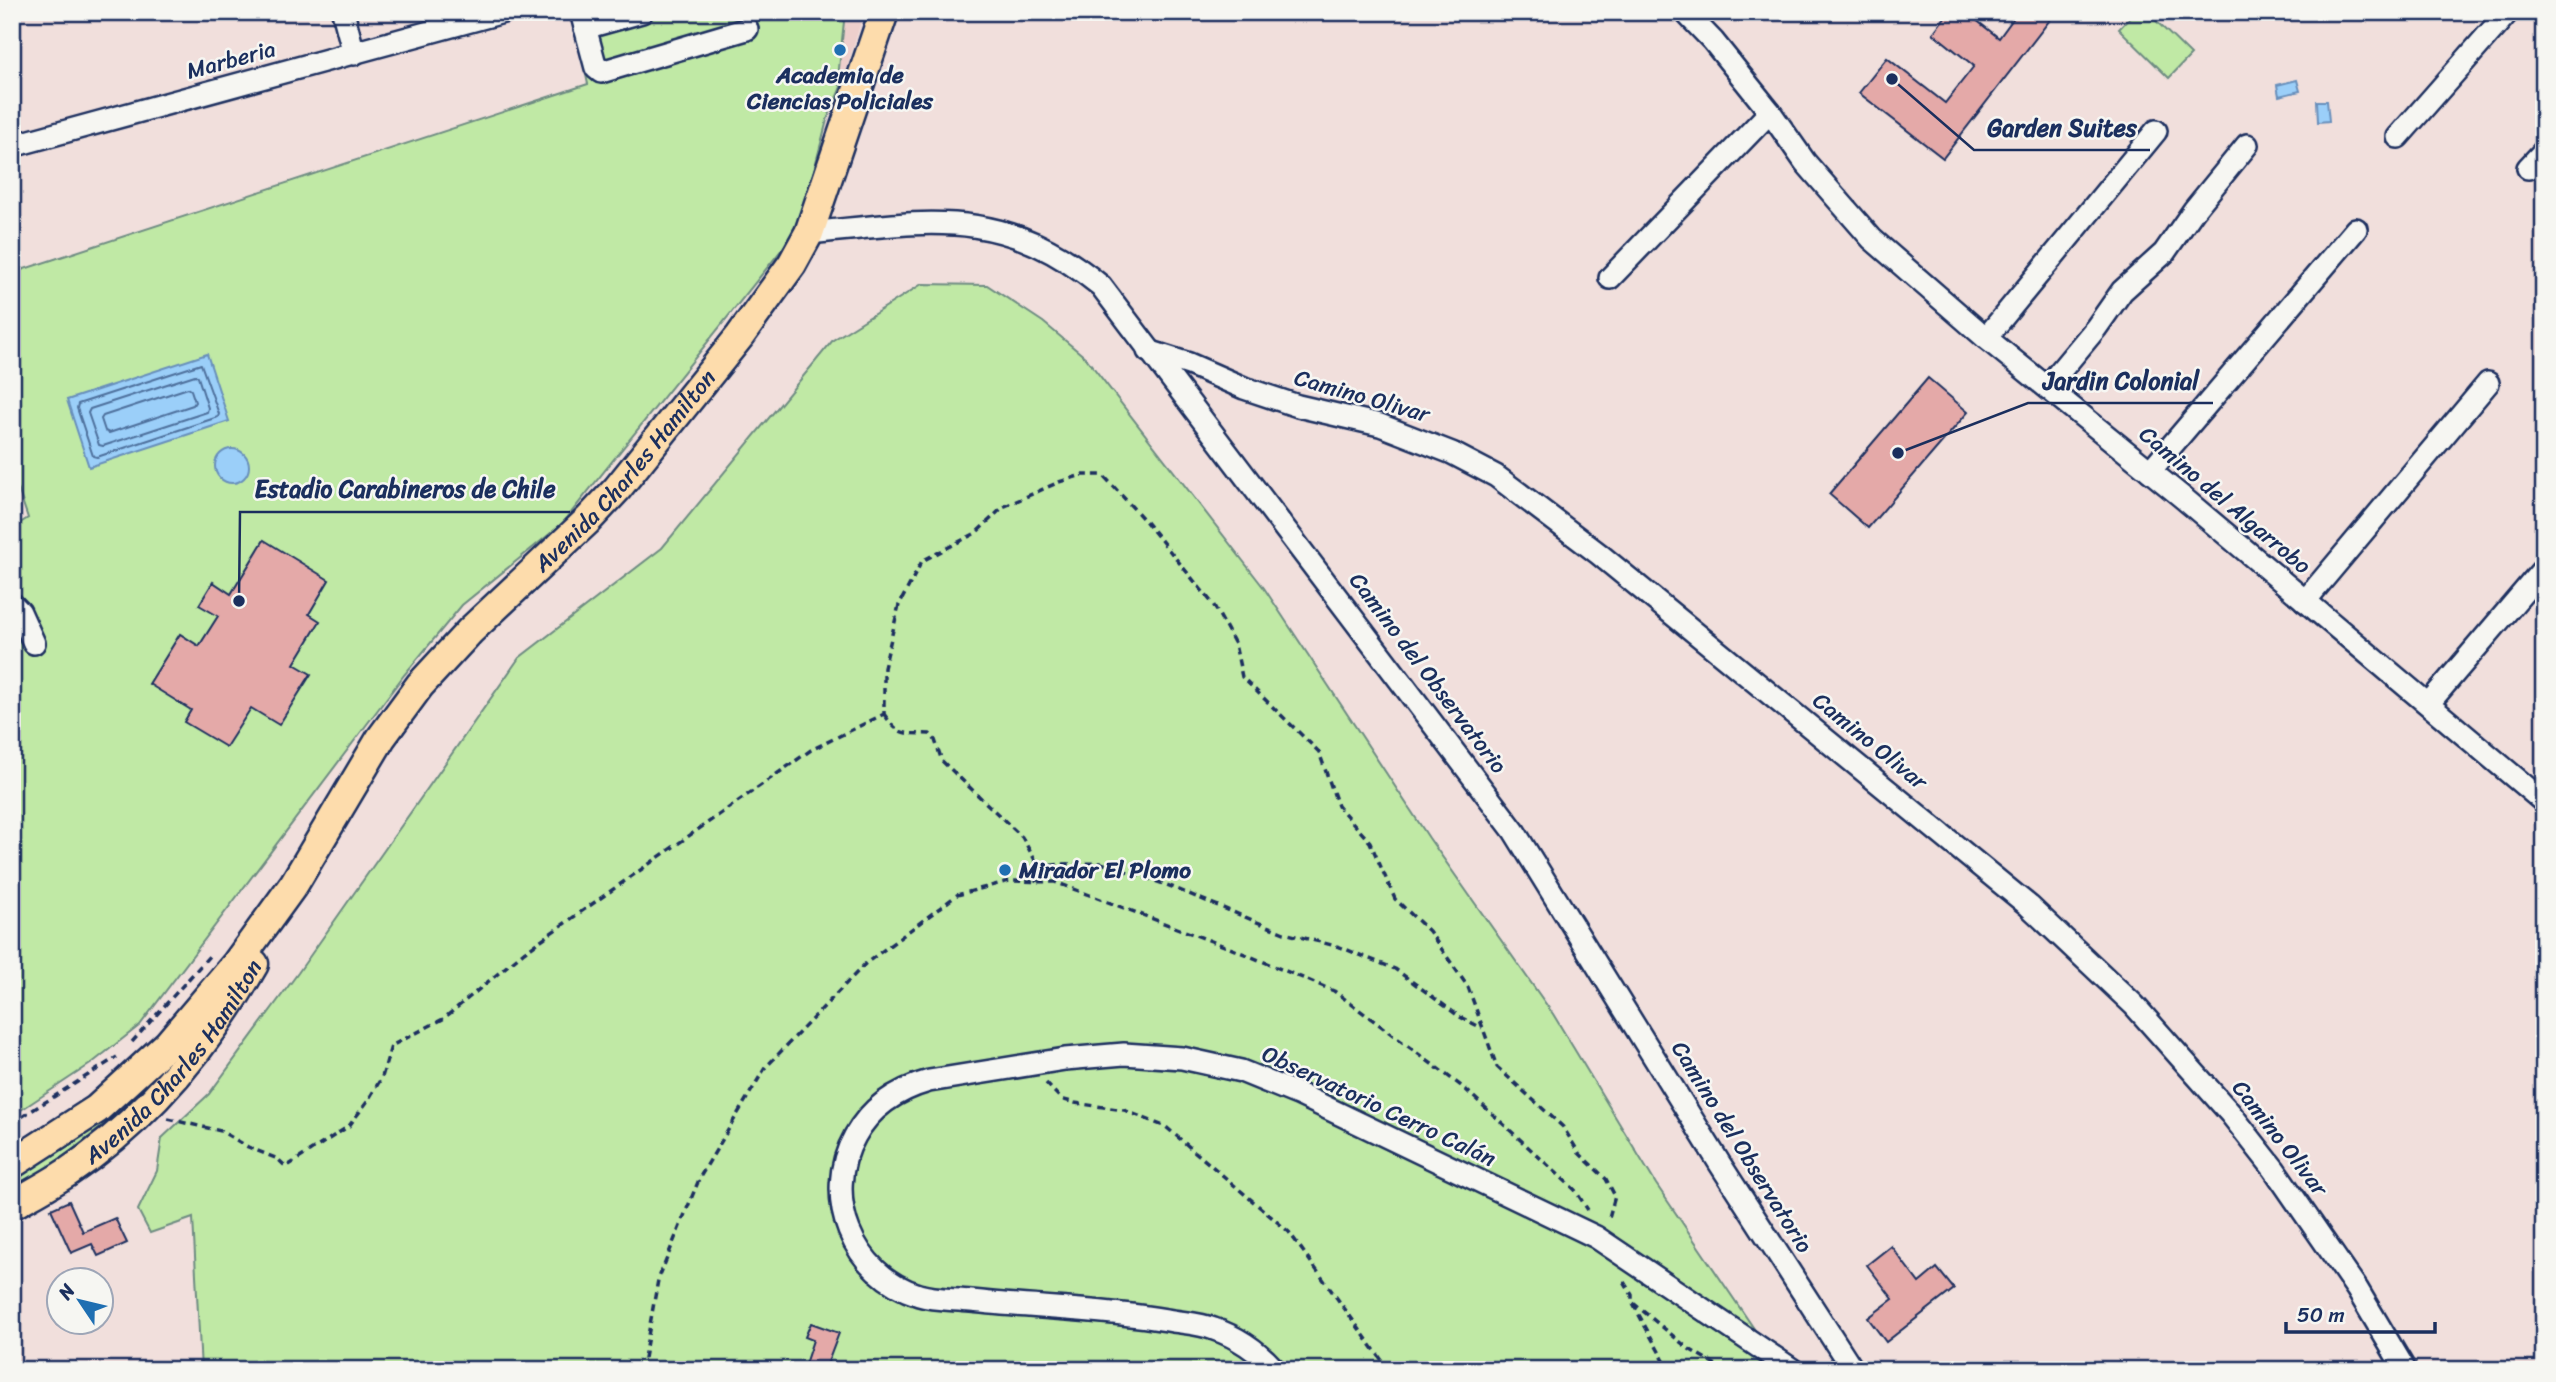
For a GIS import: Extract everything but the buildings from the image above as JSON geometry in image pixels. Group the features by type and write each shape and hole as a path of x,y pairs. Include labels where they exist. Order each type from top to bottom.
{"main road":[{"name":"Avenida Charles Hamilton","path":"12,1164 97,1109 168,1044 236,964 294,884 401,708 470,631 587,521 617,489 740,337 792,264 809,233 884,12"},
{"name":"Avenida Charles Hamilton","path":"12,1205 69,1171 120,1131 164,1089 201,1045 244,982 273,931 294,884"}],"street":[{"path":"343,12 354,54"},
{"name":"Marberia","path":"12,146 503,12"},
{"path":"642,12 583,20 596,68 600,72 747,29"},
{"name":"Camino del Algarrobo","path":"1685,12 1713,41 1805,162 1872,239 1986,338 2150,471 2544,802"},
{"path":"2398,137 2508,12"},
{"path":"1609,278 1770,113"},
{"path":"1986,338 2156,131"},
{"path":"2047,387 2123,291 2164,253 2194,210 2248,145"},
{"path":"2528,168 2544,151"},
{"name":"Camino del Observatorio","path":"809,233 937,222 988,228 1013,235 1060,256 1101,286 1514,831 1720,1164 1853,1370"},
{"path":"2150,471 2356,229"},
{"name":"Camino Olivar","path":"1149,351 1189,364 1244,388 1298,405 1380,425 1452,453 1496,477 1599,554 2029,906 2134,1005 2230,1113 2274,1170 2357,1289 2405,1370"},
{"path":"2305,601 2488,383"},
{"path":"2429,704 2544,568"},
{"path":"12,604 20,612 33,643"},
{"name":"Observatorio Cerro Calán","path":"1275,1370 1248,1346 1211,1327 1122,1313 920,1296 889,1281 864,1258 847,1228 841,1194 844,1160 850,1144 869,1115 882,1103 912,1085 929,1080 1075,1058 1124,1054 1182,1058 1241,1071 1300,1095 1596,1237 1793,1370"}],"path":[{"path":"1036,881 1039,867 1022,837 942,761 930,734 901,733 894,730 884,714 884,668 899,605 922,561 976,533 1003,507 1082,475 1103,475 1213,604 1235,644 1242,677 1319,752 1338,806 1370,842 1395,899 1429,931 1468,987 1497,1067 1563,1127 1579,1153 1606,1179 1615,1196 1608,1221 1596,1237"},
{"path":"167,1118 221,1131 248,1147 278,1159 286,1167 349,1126 368,1102 382,1077 391,1046 443,1019 524,952 811,750 884,714"},
{"path":"1039,867 1101,863 1167,885 1284,933 1340,947 1395,969 1460,1017 1482,1028"},
{"path":"647,1370 644,1358 658,1280 700,1177 765,1068 865,964 957,895 1009,881 1055,881 1235,950 1334,992 1464,1088 1575,1190 1591,1216 1596,1237"},
{"path":"127,1047 220,945"},
{"path":"12,1123 120,1055"},
{"path":"1037,1065 1044,1081 1061,1099 1124,1110 1166,1127 1289,1231 1389,1370"},
{"path":"1618,1272 1632,1294 1632,1302 1669,1370"},
{"path":"1632,1302 1689,1349 1726,1370"},
{"path":"1642,1364 1649,1370"}],"shaded area":[{"name":"Academia de Ciencias Policiales","path":"814,12 864,12 841,87"}],"green space":[{"path":"572,12 845,12 838,78 841,87 827,120 799,228 562,524 462,605 404,675 140,1025 92,1063 12,1116 12,528 28,518 12,471 12,273 588,84"},
{"path":"2135,12 2147,12 2191,55 2169,78 2119,29"},
{"path":"922,284 987,285 1043,322 1086,358 1264,588 1429,838 1553,1014 1656,1184 1782,1370 201,1370 193,1218 150,1233 138,1210 157,1171 162,1138 209,1094 298,973 519,658 662,548 833,340"},
{"path":"109,1113 114,1116 90,1137 12,1190 12,1178 79,1137"}],"water":[{"path":"2297,80 2300,91 2279,96 2277,85"},
{"path":"2317,101 2327,101 2329,121 2318,122"},
{"path":"207,354 229,421 89,467 67,400"},
{"path":"232,449 244,454 249,466 244,478 232,483 220,478 215,466 220,454"}],"place":[{"name":"Academia de Ciencias Policiales","path":"840,50"},
{"name":"Garden Suites","path":"1892,79"},
{"name":"Jardin Colonial","path":"1898,453"},
{"name":"Estadio Carabineros de Chile","path":"239,601"},
{"name":"Mirador El Plomo","path":"1005,870"}]}
